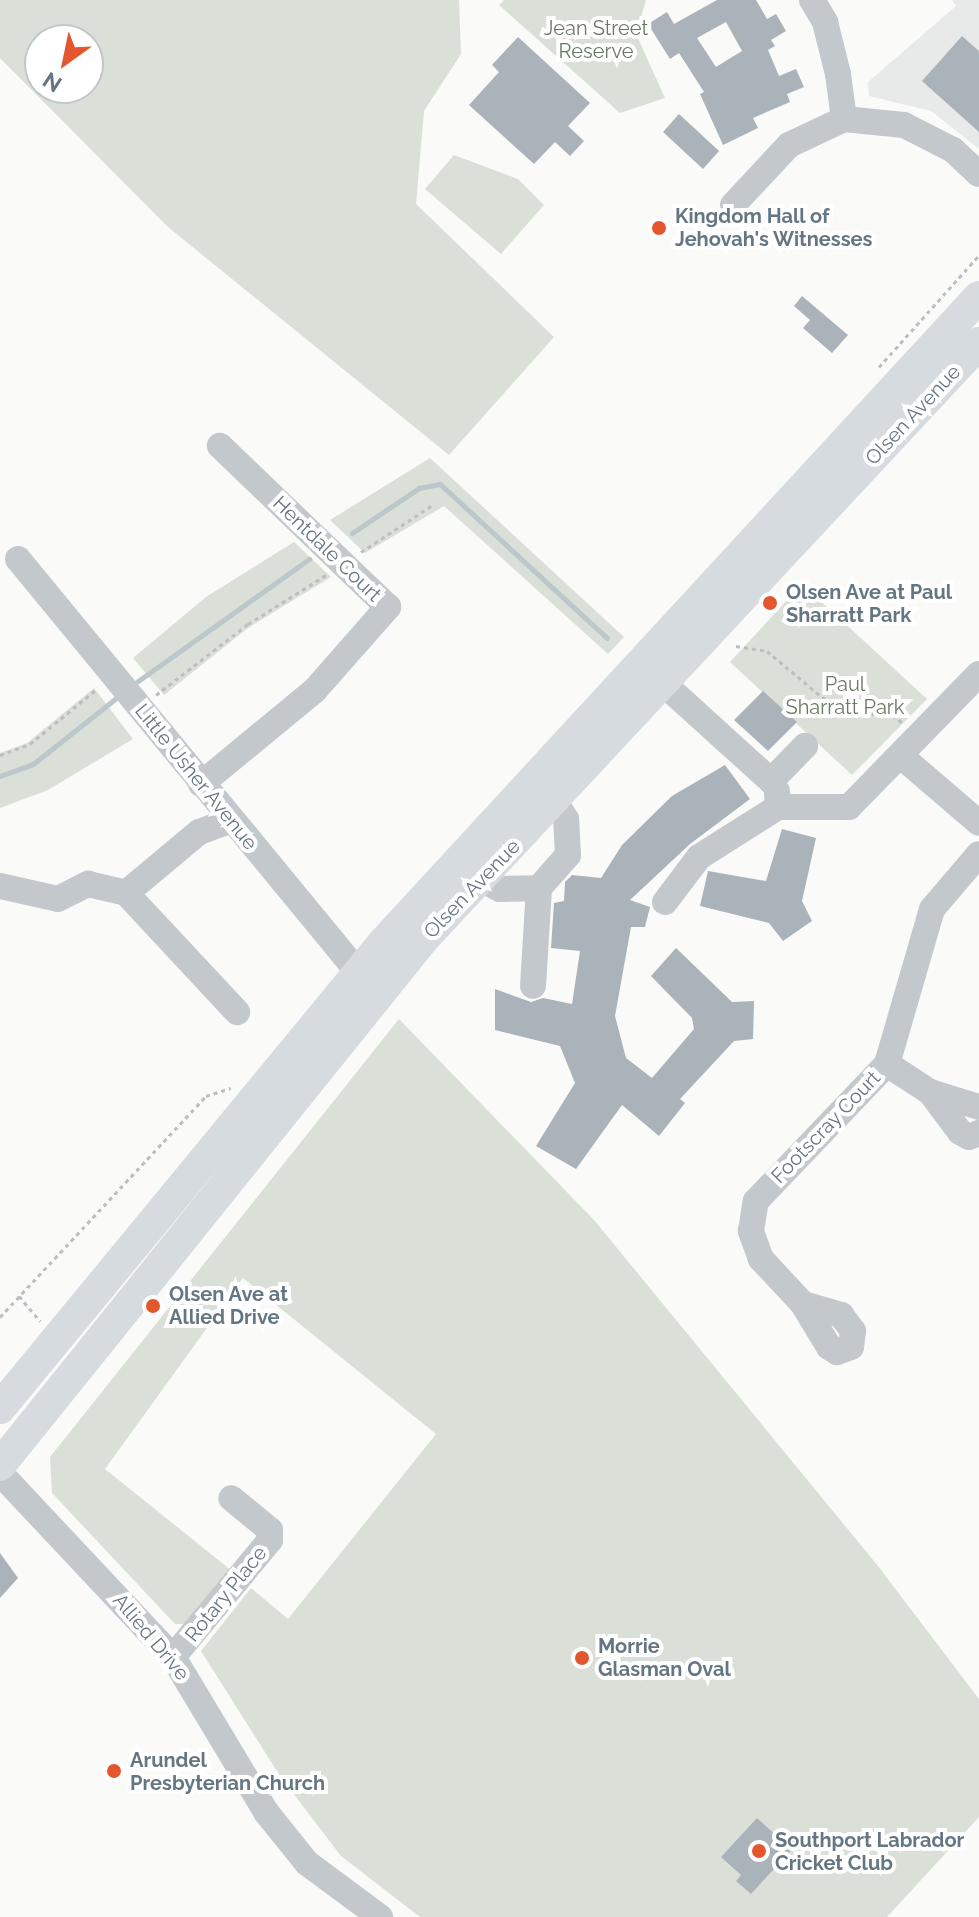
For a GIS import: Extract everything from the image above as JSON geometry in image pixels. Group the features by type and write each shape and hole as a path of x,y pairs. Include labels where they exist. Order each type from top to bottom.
{"main road":[{"name":"Olsen Avenue","path":"0,1408 367,984 979,297"},
{"name":"Olsen Avenue","path":"0,1465 367,984 483,880 979,343"}],"street":[{"path":"812,0 835,61 844,119"},
{"path":"733,205 789,145 844,119 904,125 953,150 979,174"},
{"name":"Hentdale Court","path":"201,784 315,690 388,607 220,446"},
{"name":"Little Usher Avenue","path":"18,559 367,984"},
{"path":"664,684 775,794 849,807 902,757 979,674"},
{"path":"665,902 699,857 775,794 805,746"},
{"path":"902,757 979,823"},
{"path":"533,986 539,888 568,855 566,819 555,802"},
{"path":"126,893 199,832 231,820"},
{"name":"Footscray Court","path":"803,1304 761,1259 751,1231 756,1201 887,1064 932,909 979,854"},
{"path":"483,880 500,889 539,888"},
{"path":"0,886 58,899 88,884 126,893 237,1012"},
{"path":"887,1064 930,1092 979,1107"},
{"path":"930,1092 960,1132 969,1137 979,1133"},
{"name":"Allied Drive","path":"0,1473 173,1657 266,1812 298,1853 330,1883 380,1917"},
{"name":"Rotary Place","path":"173,1657 270,1540 270,1530 231,1498"}],"path":[{"path":"353,557 431,506"},
{"path":"139,708 248,624 336,568"},
{"path":"736,646 767,651 840,712 892,715 907,726"},
{"path":"0,755 30,744 113,675"},
{"path":"19,1296 41,1323 34,1332"}],"shaded area":[{"path":"952,0 979,0 979,149 931,111 869,96 868,82 956,6"}],"green space":[{"path":"0,0 459,0 461,54 424,111 416,204 554,337 449,455 168,227 46,104 104,104 104,24 24,24 24,82 0,58"},
{"name":"Jean Street Reserve","path":"504,0 646,0 636,34 665,98 620,113 499,5"},
{"path":"454,155 518,179 544,205 501,254 425,189"},
{"path":"430,458 624,637 608,654 444,506 365,553 330,520"},
{"path":"294,542 331,577 248,628 164,695 133,658 206,597"},
{"name":"Paul Sharratt Park","path":"802,584 927,699 852,775 730,662"},
{"path":"94,688 133,739 48,790 0,808 0,753 27,743"},
{"path":"399,1019 594,1220 878,1566 979,1699 979,1817 887,1917 420,1917 341,1856 280,1776 201,1651 251,1588 288,1619 436,1434 243,1278 105,1469 232,1571 189,1624 175,1624 52,1493 50,1457"}],"building":[{"path":"717,0 756,0 767,19 776,14 786,31 771,40 775,46 768,50 779,76 796,69 804,87 787,94 790,102 753,118 758,128 723,145 700,94 704,92 679,53 670,59 648,24 667,12 674,24","holes":["726,22 742,51 716,67 697,38"]},
{"path":"962,36 979,51 979,132 922,81"},
{"path":"518,37 590,103 568,126 584,141 570,156 555,142 534,164 469,105 499,72 492,65"},
{"path":"679,114 719,151 703,169 663,132"},
{"path":"802,296 848,335 832,353 803,328 810,320 794,306"},
{"path":"763,691 797,722 768,751 734,720"},
{"path":"725,765 750,799 690,844 630,900 650,907 645,927 631,927 615,1016 626,1058 652,1078 694,1029 692,1018 651,976 676,948 732,1002 754,1001 753,1039 734,1041 680,1099 685,1103 659,1136 622,1105 576,1169 536,1146 575,1083 560,1046 495,1030 495,989 531,1002 543,998 572,1004 580,951 551,948 554,903 564,901 565,882 572,875 601,878 622,845 672,796"},
{"path":"782,829 816,838 802,901 812,921 783,941 769,923 700,906 708,871 766,881"},
{"path":"0,1553 18,1578 0,1598"},
{"name":"Southport Labrador Cricket Club","path":"757,1818 779,1838 783,1833 796,1845 751,1894 736,1881 741,1875 721,1857"}],"waterway":[{"path":"352,533 419,488 440,484 607,638"},
{"path":"131,686 309,559"},
{"path":"0,776 33,764 120,695"}],"place":[{"name":"Kingdom Hall of Jehovah's Witnesses","path":"659,228"},
{"name":"Olsen Ave at Paul Sharratt Park","path":"770,603"},
{"name":"Olsen Ave at Allied Drive","path":"153,1306"},
{"name":"Morrie Glasman Oval","path":"582,1658"},
{"name":"Arundel Presbyterian Church","path":"114,1771"},
{"name":"Southport Labrador Cricket Club","path":"759,1851"}]}
